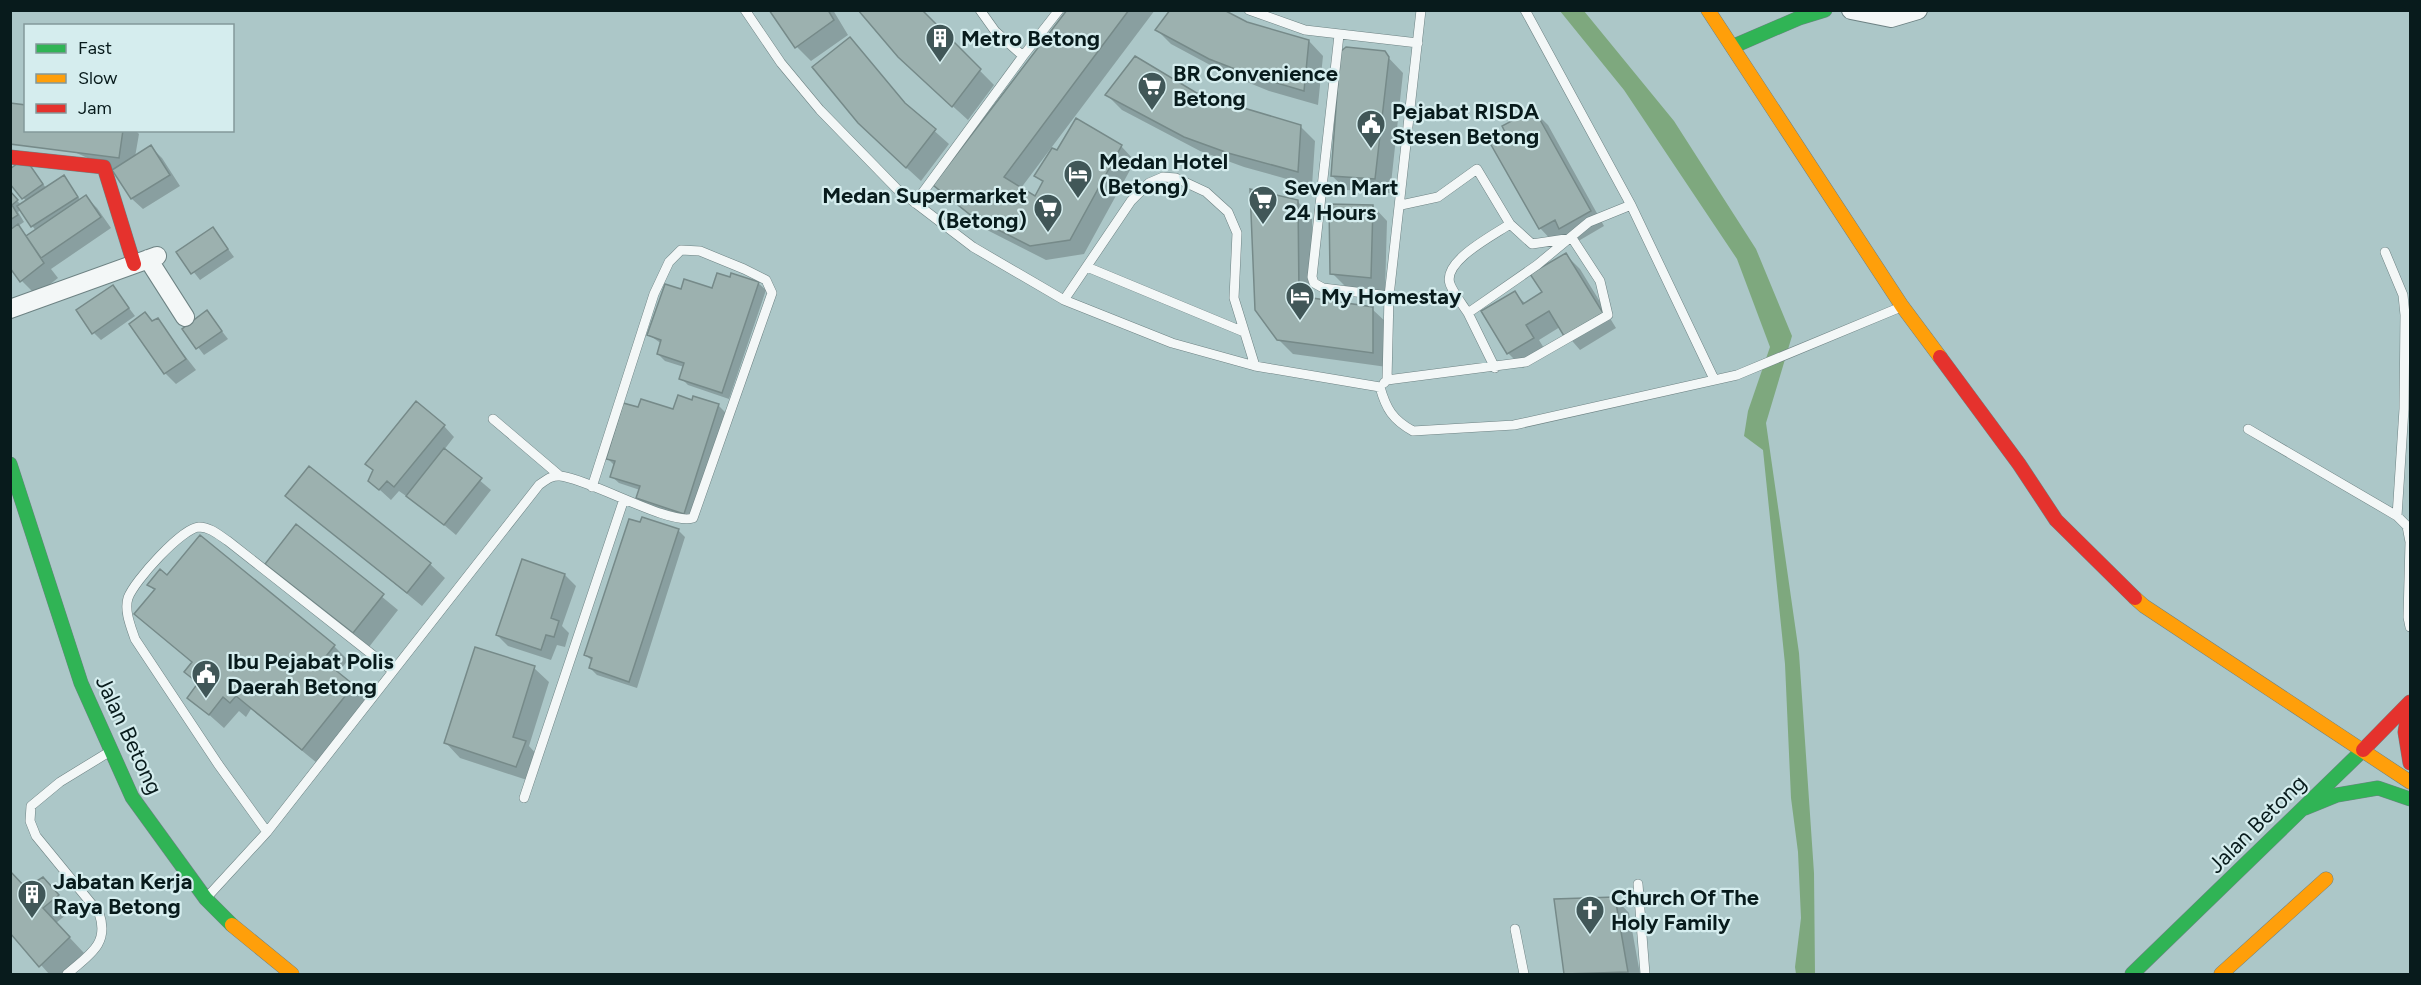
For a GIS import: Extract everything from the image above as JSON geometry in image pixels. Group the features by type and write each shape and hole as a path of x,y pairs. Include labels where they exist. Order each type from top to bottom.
{"street":[{"path":"1708,10 1734,46 1902,306 2019,464 2056,520 2144,606 2410,782"},
{"path":"1734,46 1799,18 1825,10"},
{"path":"1851,10 1891,18 1918,10"},
{"path":"10,157 104,166 146,260 185,317"},
{"path":"10,309 146,260"},
{"name":"Jalan Betong","path":"10,464 17,512 81,683 132,797 206,899 238,931 292,975"},
{"path":"2410,702 2405,732 2410,763"},
{"name":"Jalan Betong","path":"2133,975 2410,702"},
{"path":"2298,811 2337,795 2378,788 2410,799"},
{"path":"2221,975 2326,879"}],"lane":[{"path":"745,10 781,63 820,110 897,189 973,247 1064,300 1172,343 1255,366 1383,384 1526,362 1608,315 1600,281 1572,238"},
{"path":"980,10 996,31 1023,56"},
{"path":"915,203 1059,10"},
{"path":"1250,10 1305,30 1418,43"},
{"path":"1421,10 1401,205 1389,296 1383,384 1385,407 1399,423 1413,430 1514,425 1737,375 1902,306"},
{"path":"1525,10 1630,205 1714,379"},
{"path":"1339,35 1312,277 1314,283 1323,288 1389,296"},
{"path":"1401,205 1438,197 1477,169 1510,224 1532,244 1572,238"},
{"path":"1064,300 1131,201 1149,183 1163,177 1176,178 1206,192 1228,212 1237,233 1234,298 1255,366"},
{"path":"1468,313 1572,238 1589,222 1630,205"},
{"path":"1495,368 1468,313 1450,283 1450,270 1459,259 1510,224"},
{"path":"493,419 560,476 682,519 693,518 762,328 772,293 766,280 700,251 681,250 669,262 654,294 592,487"},
{"path":"2385,252 2401,288 2405,315 2404,409 2397,516"},
{"path":"1087,267 1244,332"},
{"path":"2248,429 2397,516 2407,526 2410,542 2408,617 2410,627"},
{"path":"206,899 267,832 539,485 549,477 560,476"},
{"path":"524,798 624,499"},
{"path":"267,832 218,764 135,639 128,616 128,598 153,564 188,530 206,527 228,541 393,671"},
{"path":"67,975 101,942 104,928 99,913 36,836 30,821 31,806 60,782 111,751"},
{"path":"1638,884 1645,975"},
{"path":"1515,930 1524,975"}],"shaded area":[{"path":"1560,11 1584,11 1674,121 1756,249 1792,336 1766,423 1799,653 1814,873 1815,974 1796,974 1795,967 1801,918 1798,852 1791,798 1785,664 1763,450 1744,436 1748,411 1770,347 1737,259 1624,90"}],"building":[{"path":"769,10 828,10 834,20 795,48"},
{"name":"Metro Betong","path":"858,10 922,10 981,69 952,107 898,57"},
{"path":"1067,10 1129,10 1004,177 1035,196 1043,181 1034,176 1052,148 1057,150 1076,118 1122,145 1070,240 1030,246 973,217 933,185"},
{"path":"1170,10 1224,10 1247,22 1309,40 1304,91 1253,76 1209,59 1155,30"},
{"path":"850,37 905,103 936,129 906,168 858,123 812,67"},
{"path":"1346,47 1385,51 1389,57 1375,179 1331,176 1340,52"},
{"path":"1135,56 1200,95 1301,125 1298,172 1228,153 1184,137 1105,95"},
{"path":"10,103 24,105 24,132 123,132 119,158 10,144"},
{"path":"1534,109 1591,211 1559,229 1555,220 1539,229 1490,143 1506,134 1502,126"},
{"path":"151,145 170,175 131,199 112,170"},
{"path":"25,158 43,184 22,199 10,184 10,169"},
{"path":"64,175 78,197 31,227 17,206"},
{"path":"1250,189 1298,200 1299,296 1373,307 1373,353 1277,340 1255,310"},
{"path":"10,191 18,200 12,205 18,215 10,220"},
{"path":"86,195 101,217 41,258 26,236"},
{"path":"1329,204 1373,205 1371,278 1330,274"},
{"path":"18,224 44,263 20,282 10,268 10,230"},
{"path":"213,227 228,249 191,274 176,252"},
{"path":"1566,253 1603,313 1564,336 1549,311 1526,325 1534,338 1507,354 1481,311 1515,291 1523,304 1542,292 1530,274"},
{"path":"717,273 730,277 731,273 759,282 722,393 679,379 684,363 657,354 661,340 647,335 665,284 681,289 684,279 712,288"},
{"path":"113,285 129,308 92,334 76,310"},
{"path":"207,310 222,331 196,349 182,329"},
{"path":"145,312 152,321 158,318 186,359 164,374 129,324"},
{"path":"678,395 692,400 693,396 719,404 684,514 636,498 640,486 610,477 615,461 606,459 623,403 638,407 641,399 673,409"},
{"path":"416,401 445,425 394,487 387,481 379,490 368,481 373,470 365,464"},
{"path":"444,448 482,478 444,525 406,496"},
{"path":"309,466 431,563 407,593 285,496"},
{"path":"642,517 679,529 629,682 589,668 592,658 584,655 629,519 640,522"},
{"path":"296,524 384,594 353,633 265,564"},
{"path":"200,535 335,645 323,660 354,685 302,750 236,696 230,703 223,697 209,715 187,698 198,683 184,672 192,662 134,614 155,589 147,585 160,569 167,575"},
{"path":"522,559 565,574 551,618 559,621 554,637 546,635 541,650 496,635"},
{"path":"475,647 535,666 513,737 526,741 516,767 444,743"},
{"name":"Jabatan Kerja Raya Betong","path":"10,871 26,888 43,877 59,895 43,908 70,937 39,967 10,933"},
{"name":"Church Of The Holy Family","path":"1615,897 1628,972 1564,974 1554,899"}],"traffic: fast":[{"path":"1734,46 1799,18 1825,10"},
{"path":"10,464 81,683 132,797 206,899 232,925"},
{"path":"2132,974 2363,750"},
{"path":"2305,808 2337,795 2378,788 2410,799"}],"traffic: slow":[{"path":"1708,10 1902,306 1940,357"},
{"path":"2135,598 2410,782"},
{"path":"2221,974 2326,879"},
{"path":"232,925 292,974"}],"traffic: jam":[{"path":"10,157 104,167 134,264"},
{"path":"1940,357 2019,464 2056,520 2135,598"},
{"path":"2363,750 2410,702"},
{"path":"2410,703 2405,732 2410,763"}],"place":[{"name":"Metro Betong","path":"940,64"},
{"name":"BR Convenience Betong","path":"1152,112"},
{"name":"Pejabat RISDA Stesen Betong","path":"1371,150"},
{"name":"Medan Hotel (Betong)","path":"1078,200"},
{"name":"Seven Mart 24 Hours","path":"1263,226"},
{"name":"Medan Supermarket (Betong)","path":"1048,234"},
{"name":"My Homestay","path":"1300,322"},
{"name":"Ibu Pejabat Polis Daerah Betong","path":"206,700"},
{"name":"Jabatan Kerja Raya Betong","path":"32,920"},
{"name":"Church Of The Holy Family","path":"1590,936"}]}
